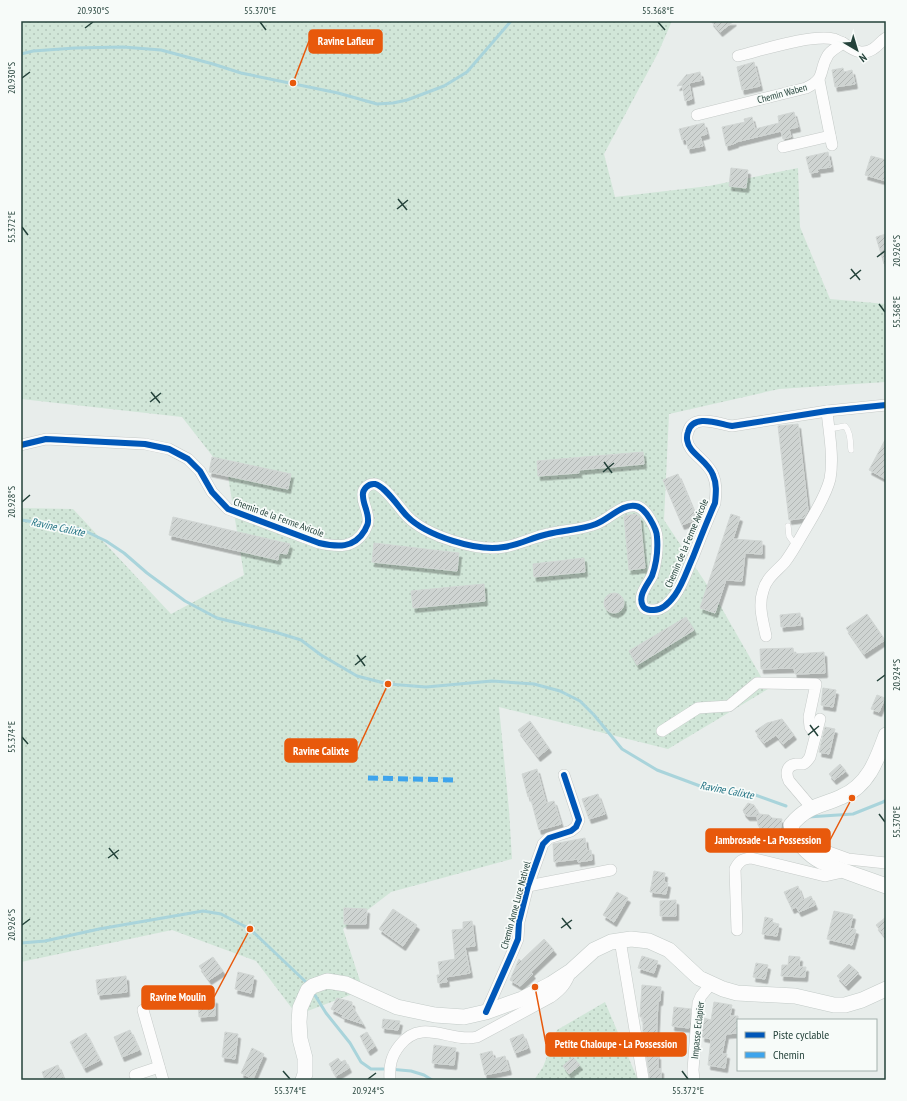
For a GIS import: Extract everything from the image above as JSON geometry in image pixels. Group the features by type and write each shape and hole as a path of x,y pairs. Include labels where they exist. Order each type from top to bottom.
{"main road":[{"path":"886,735 877,762 868,776 857,788 842,797 811,807 798,817 791,825 791,831 796,840 820,861 886,886"},
{"path":"303,1080 305,1074 305,1058 300,1039 300,1008 312,986 327,981 346,984 398,1007 457,1018 474,1016 522,999 551,984 571,971 594,950 611,942 631,939 649,941 669,950 699,978 737,993 796,996 834,1005 845,1005 862,1000 886,989"}],"street":[{"path":"738,56 809,39 823,38 836,39 854,51 866,53 886,38"},
{"name":"Chemin Waben","path":"698,114 806,88 819,80 829,54 843,44"},
{"path":"783,147 831,140 819,80"},
{"name":"Chemin de la Ferme Avicole","path":"21,445 46,439 145,444 169,448 188,459 200,471 212,492 228,509 319,543 333,546 346,546 362,535 369,524 368,514 362,495 365,488 369,485 376,484 384,490 408,518 421,527 442,537 474,547 504,548 546,534 595,524 628,505 634,505 640,507 648,515 657,536 656,554 652,574 641,597 641,602 644,608 648,610 656,610 664,607 674,597 682,583 715,502 716,492 714,475 710,468 690,449 687,442 689,427 694,423 704,421 717,422 732,426 886,405"},
{"path":"766,636 761,612 762,592 768,579 785,562 796,546 824,495 830,479 832,466 827,412"},
{"path":"662,731 698,708 729,706 757,683 816,684 809,718 810,727 816,735"},
{"path":"811,807 786,776 787,770 790,766 794,764 803,764 810,758 820,719"},
{"name":"Chemin Anne Luce Nativel","path":"486,1012 518,939 519,922 528,886 543,844 549,838 571,831 576,827 579,820 564,775"},
{"path":"796,840 848,859 886,863"},
{"path":"737,930 735,869 738,862 751,858 826,876 847,871"},
{"name":"Chemin Anne Luce Nativel","path":"528,886 611,870"},
{"path":"620,940 643,1078"},
{"path":"390,1080 389,1066 392,1058 402,1042 409,1036 418,1032 428,1031 460,1038 470,1039 477,1037 551,997 561,990 571,971"},
{"name":"Impasse Eclapier","path":"694,1080 693,1070 698,1003 701,996 711,984"},
{"path":"143,1010 163,1080"},
{"path":"135,1075 159,1067"}],"lane":[{"path":"829,429 845,426 849,432 851,450"},
{"path":"788,526 789,536 796,546"}],"green space":[{"path":"21,21 672,21 658,53 604,154 615,197 709,186 798,168 800,227 830,299 886,304 886,382 779,389 669,414 664,520 717,600 768,689 668,749 499,707 512,859 391,892 343,929 363,990 297,1015 256,961 172,930 21,962 21,508 73,509 171,614 244,575 228,476 182,417 21,399"},
{"path":"605,1002 638,1080 534,1080 543,1067 557,1030"}],"building":[{"path":"711,21 734,21 720,32"},
{"path":"754,62 760,86 742,90 737,67"},
{"path":"843,68 844,72 852,70 855,84 835,87 832,70"},
{"path":"700,72 702,80 689,83 692,99 685,101 682,85 677,86 687,74"},
{"path":"794,112 798,127 789,129 791,137 783,139 781,131 736,142 726,146 722,127 745,122 744,119 752,117 755,129 779,123 778,116"},
{"path":"704,123 707,134 700,136 703,146 688,149 686,139 682,140 679,129"},
{"path":"828,152 831,167 817,169 818,172 810,173 806,157"},
{"path":"871,156 886,160 886,181 865,175"},
{"path":"731,168 748,170 746,188 729,186"},
{"path":"886,234 886,263 884,264 876,237"},
{"path":"798,424 808,510 804,518 789,520 778,426"},
{"path":"886,438 886,479 869,470"},
{"path":"643,452 644,464 579,470 579,473 538,476 537,461"},
{"path":"212,457 291,474 288,489 209,472"},
{"path":"678,474 697,519 682,525 663,480"},
{"path":"636,514 640,517 645,568 629,570 624,516"},
{"path":"731,514 740,517 733,539 762,541 762,554 745,553 742,581 726,580 715,613 700,608"},
{"path":"173,517 290,544 287,554 279,553 278,560 169,535"},
{"path":"374,543 459,553 457,571 372,562"},
{"path":"584,558 585,572 534,577 533,564"},
{"path":"484,584 485,601 413,608 411,591"},
{"path":"614,593 621,596 624,603 621,610 614,613 607,610 604,603 607,596"},
{"path":"800,613 801,625 781,627 780,615"},
{"path":"867,614 885,640 864,654 846,628"},
{"path":"686,617 694,630 637,665 629,651"},
{"path":"793,648 794,654 824,652 825,673 795,674 794,668 761,669 760,649"},
{"path":"823,688 836,690 833,707 821,705"},
{"path":"877,695 885,698 879,712 871,709"},
{"path":"782,719 794,735 783,744 776,735 764,743 755,731 767,723"},
{"path":"530,721 549,748 538,757 518,730"},
{"path":"825,727 835,729 829,754 819,752"},
{"path":"840,764 846,771 834,780 829,774"},
{"path":"537,769 546,803 554,801 561,824 539,830 530,796 528,797 522,774"},
{"path":"598,794 605,814 589,819 582,799"},
{"path":"748,803 754,805 759,814 782,819 780,831 770,829 766,831 760,828 758,825 757,816 747,816 744,813 743,810"},
{"path":"585,838 587,851 591,850 592,860 578,862 578,859 554,862 553,844"},
{"path":"654,871 665,873 664,882 668,883 666,894 650,892"},
{"path":"798,886 803,900 811,896 815,905 799,912 796,907 792,909 784,892"},
{"path":"617,892 628,898 614,922 603,915"},
{"path":"676,900 676,916 660,916 660,901"},
{"path":"344,908 367,909 366,924 344,924"},
{"path":"393,909 417,925 403,946 379,929"},
{"path":"834,911 853,915 850,928 856,930 852,945 827,939"},
{"path":"765,917 773,919 772,923 779,924 777,936 762,934"},
{"path":"886,917 886,938 876,925"},
{"path":"472,921 475,946 465,947 470,973 446,977 447,982 438,983 437,975 440,975 438,962 455,959 452,930 463,929 463,922"},
{"path":"544,939 554,950 531,972 533,974 520,986 510,980 519,959 521,961"},
{"path":"642,956 658,961 654,973 638,968"},
{"path":"789,956 800,957 799,967 806,967 805,977 781,976 782,965 788,965"},
{"path":"213,957 223,971 209,980 199,966"},
{"path":"756,963 768,965 765,979 753,977"},
{"path":"849,964 859,973 846,986 837,976"},
{"path":"238,972 254,976 251,993 235,989"},
{"path":"126,976 127,992 98,995 96,980"},
{"path":"642,985 661,987 660,1001 658,1001 656,1055 658,1055 658,1069 661,1069 661,1080 650,1080 643,1034 643,1017 640,1017"},
{"path":"337,998 352,1002 352,1006 363,1024 342,1017 343,1015 331,1009"},
{"path":"215,999 215,1016 199,1017 198,1000"},
{"path":"714,1002 732,1005 730,1016 738,1016 737,1033 726,1034 722,1054 727,1054 725,1068 708,1065 711,1039 702,1037 704,1018 711,1020"},
{"path":"674,1007 691,1009 689,1028 672,1026"},
{"path":"383,1019 400,1021 398,1030 382,1028"},
{"path":"130,1030 139,1050 122,1057 114,1037"},
{"path":"225,1032 238,1034 235,1059 222,1057"},
{"path":"367,1032 375,1046 368,1051 360,1036"},
{"path":"86,1033 100,1060 84,1068 70,1042"},
{"path":"523,1034 528,1048 515,1053 510,1039"},
{"path":"434,1045 456,1048 454,1065 432,1063"},
{"path":"252,1048 264,1054 253,1079 241,1073"},
{"path":"492,1051 494,1059 505,1056 509,1070 485,1075 480,1054"},
{"path":"573,1057 580,1065 569,1074 563,1066"},
{"path":"338,1058 341,1062 345,1060 349,1068 336,1076 329,1064"},
{"path":"58,1065 64,1080 45,1080 42,1072"}],"waterway":[{"path":"21,54 33,51 75,48 123,47 161,50 241,73 338,93 377,104 393,103 407,100 444,86 467,72 511,21"},
{"name":"Ravine Calixte","path":"21,520 81,529 106,541 124,553 147,573 185,601 217,618 301,640 321,655 357,676 388,684 426,687 492,681 534,684 560,691 580,701 594,715 622,749 657,770 700,786 750,793 786,806"},
{"name":"Ravine Calixte","path":"808,817 853,814 886,800"},
{"path":"21,943 45,941 99,929 203,911 221,914 250,929 308,984"},
{"path":"313,992 326,1013 350,1043 361,1062 371,1069 411,1071 424,1075 432,1080"}],"marked path":[{"path":"368,778 457,780"}],"cycle path":[{"path":"21,445 46,439 145,444 169,449 188,459 200,471 212,492 228,509 319,543 339,546 356,541 365,530 368,524 368,518 363,499 363,491 366,487 372,484 375,484 383,489 407,516 427,530 453,541 481,547 493,548 510,546 542,535 590,526 601,522 621,509 636,506 642,509 656,530 657,552 655,567 641,598 645,608 648,610 657,610 666,605 678,591 715,503 716,485 713,475 709,468 691,449 688,443 687,434 691,426 701,421 732,426 827,411 886,405"},
{"path":"486,1012 518,939 519,922 528,886 543,844 549,838 571,831 576,827 579,820 564,775"}],"place":[{"name":"Ravine Lafleur","path":"293,83"},
{"name":"Ravine Calixte","path":"388,684"},
{"name":"Jambrosade - La Possession","path":"852,798"},
{"name":"Ravine Moulin","path":"250,929"},
{"name":"Petite Chaloupe - La Possession","path":"535,987"}]}
